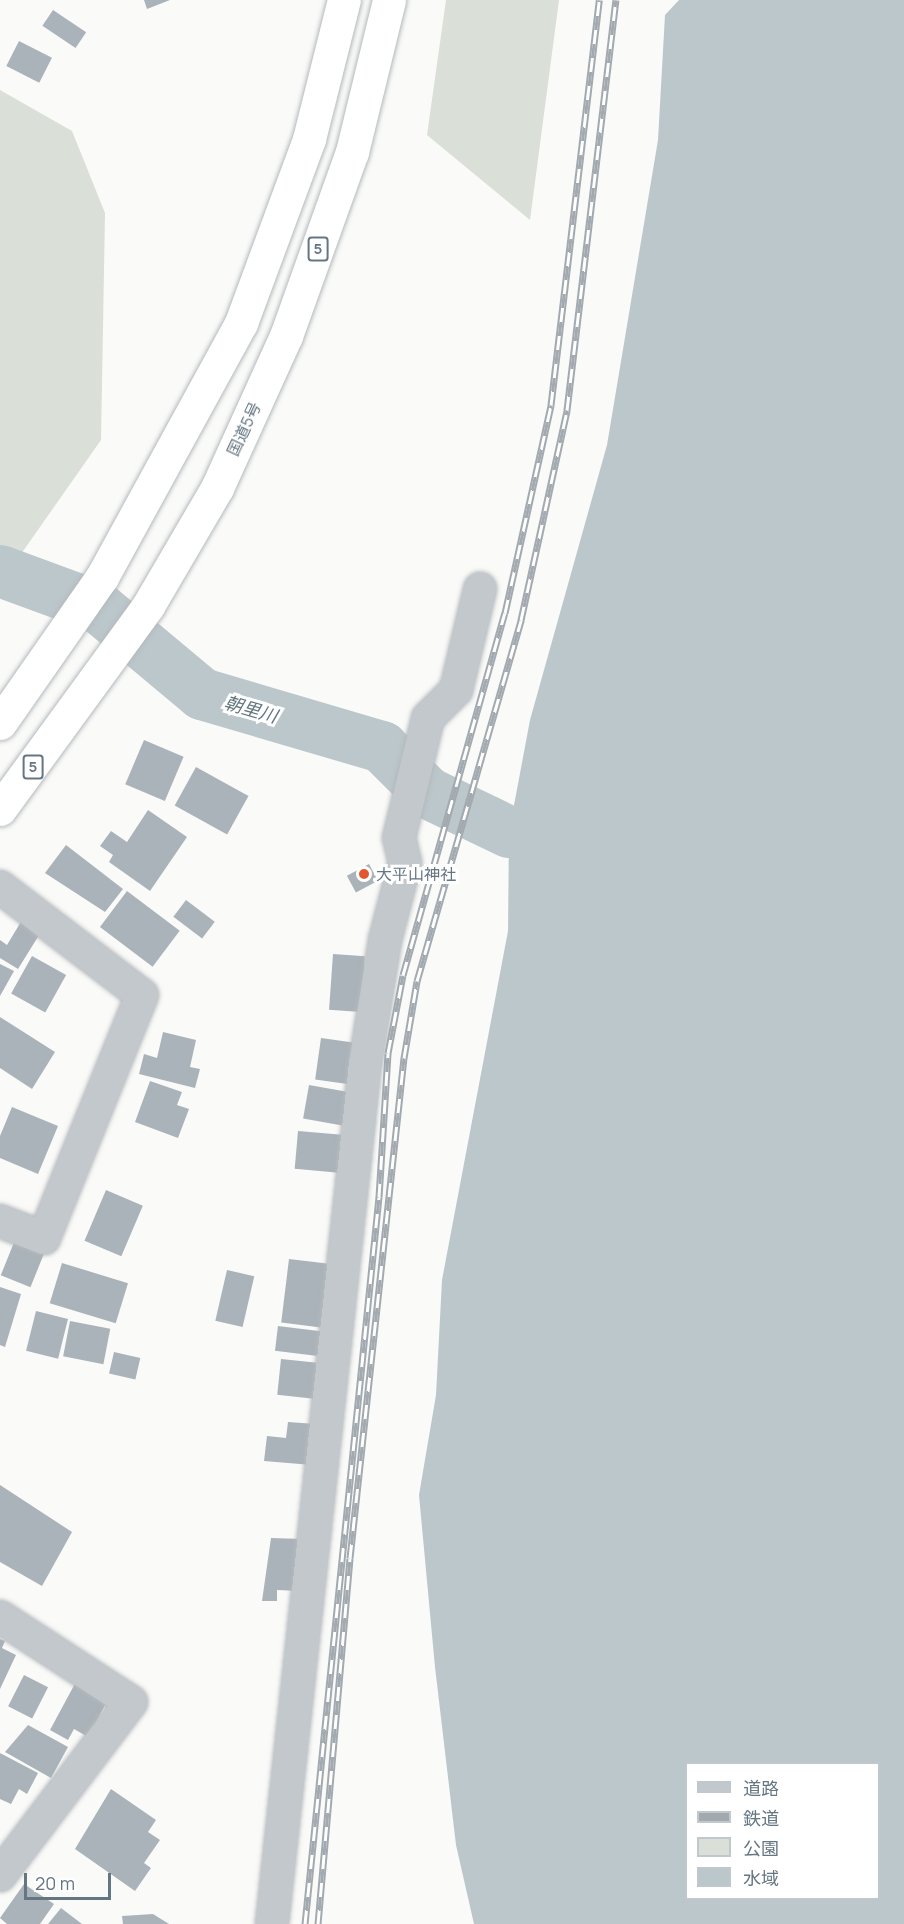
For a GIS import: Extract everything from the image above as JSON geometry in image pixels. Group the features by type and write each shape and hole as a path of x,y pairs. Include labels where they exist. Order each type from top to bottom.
{"highway":[{"path":"0,723 102,577 169,462 241,324 309,139 344,0"},
{"name":"国道5号","path":"0,809 65,724 148,606 217,488 286,336 352,152 389,0"},
{"path":"241,324 286,336"}],"street":[{"path":"272,1924 365,1064 385,940 405,863 399,838 428,718 456,690 480,589"},
{"path":"0,887 142,995 44,1238 0,1221"},
{"path":"0,1617 131,1702 0,1875"}],"green space":[{"path":"446,0 559,0 530,220 427,135"},
{"path":"0,90 72,131 105,213 101,440 0,584"}],"water":[{"path":"679,0 904,0 904,1924 474,1924 456,1845 435,1667 419,1495 436,1395 442,1280 508,931 509,832 530,720 607,445 658,140 665,15"}],"building":[{"path":"144,0 170,0 147,9"},
{"path":"53,10 86,32 76,48 42,26"},
{"path":"19,41 52,58 39,83 6,66"},
{"path":"144,740 184,757 165,801 125,784"},
{"path":"196,767 248,796 227,835 175,805"},
{"path":"148,810 187,837 150,891 109,862 113,855 100,846 111,831 127,842"},
{"path":"66,845 123,889 105,912 45,873"},
{"path":"369,864 378,881 356,893 347,876"},
{"path":"127,891 180,931 153,967 100,927"},
{"path":"186,900 215,922 202,938 173,917"},
{"path":"25,915 44,927 18,969 0,958 0,940 7,945"},
{"path":"333,954 365,956 361,1012 329,1010"},
{"path":"32,956 66,975 45,1013 11,994"},
{"path":"0,964 14,971 0,996"},
{"path":"0,1017 55,1052 32,1089 0,1068"},
{"path":"163,1032 196,1040 190,1067 200,1069 195,1088 139,1074 144,1054 157,1058"},
{"path":"321,1038 357,1043 351,1085 315,1080"},
{"path":"150,1081 182,1092 177,1105 189,1109 178,1138 135,1122"},
{"path":"309,1085 355,1093 349,1127 303,1118"},
{"path":"12,1107 58,1126 38,1174 0,1158 0,1136"},
{"path":"298,1131 345,1135 342,1173 295,1169"},
{"path":"106,1190 143,1206 121,1256 85,1241"},
{"path":"15,1240 45,1252 30,1287 1,1275"},
{"path":"289,1259 331,1264 323,1328 281,1323"},
{"path":"62,1263 128,1283 116,1323 50,1303"},
{"path":"227,1270 254,1276 243,1327 215,1321"},
{"path":"0,1287 21,1294 5,1347 0,1345"},
{"path":"36,1311 68,1319 58,1359 26,1351"},
{"path":"70,1321 110,1329 103,1364 63,1356"},
{"path":"278,1326 321,1331 318,1356 275,1351"},
{"path":"114,1352 140,1358 135,1380 109,1373"},
{"path":"281,1359 320,1363 316,1399 277,1395"},
{"path":"288,1422 316,1424 312,1465 264,1461 267,1436 286,1438"},
{"path":"0,1485 72,1532 42,1586 0,1562"},
{"path":"271,1538 303,1539 301,1591 277,1590 277,1601 262,1601"},
{"path":"0,1639 5,1641 2,1648 16,1655 0,1689"},
{"path":"24,1675 48,1687 32,1718 8,1706"},
{"path":"78,1678 110,1696 88,1737 74,1729 68,1740 50,1730"},
{"path":"28,1725 68,1747 51,1778 5,1752"},
{"path":"0,1753 38,1773 27,1794 19,1789 11,1804 0,1799"},
{"path":"111,1789 156,1820 148,1832 160,1840 144,1863 151,1868 135,1891 75,1849"},
{"path":"24,1884 54,1904 40,1924 7,1924 0,1918"},
{"path":"61,1908 82,1924 48,1924"},
{"path":"153,1914 169,1924 123,1924 122,1916"}],"waterway":[{"name":"朝里川","path":"0,571 98,607 202,694 382,747 428,793 509,832"}],"railway":[{"path":"305,1924 379,1197 388,1053 403,975 505,613 551,405 599,0"},
{"path":"318,1924 350,1558 404,1058 417,981 521,620 567,410 616,0"}],"place":[{"name":"大平山神社","path":"364,874"}]}
